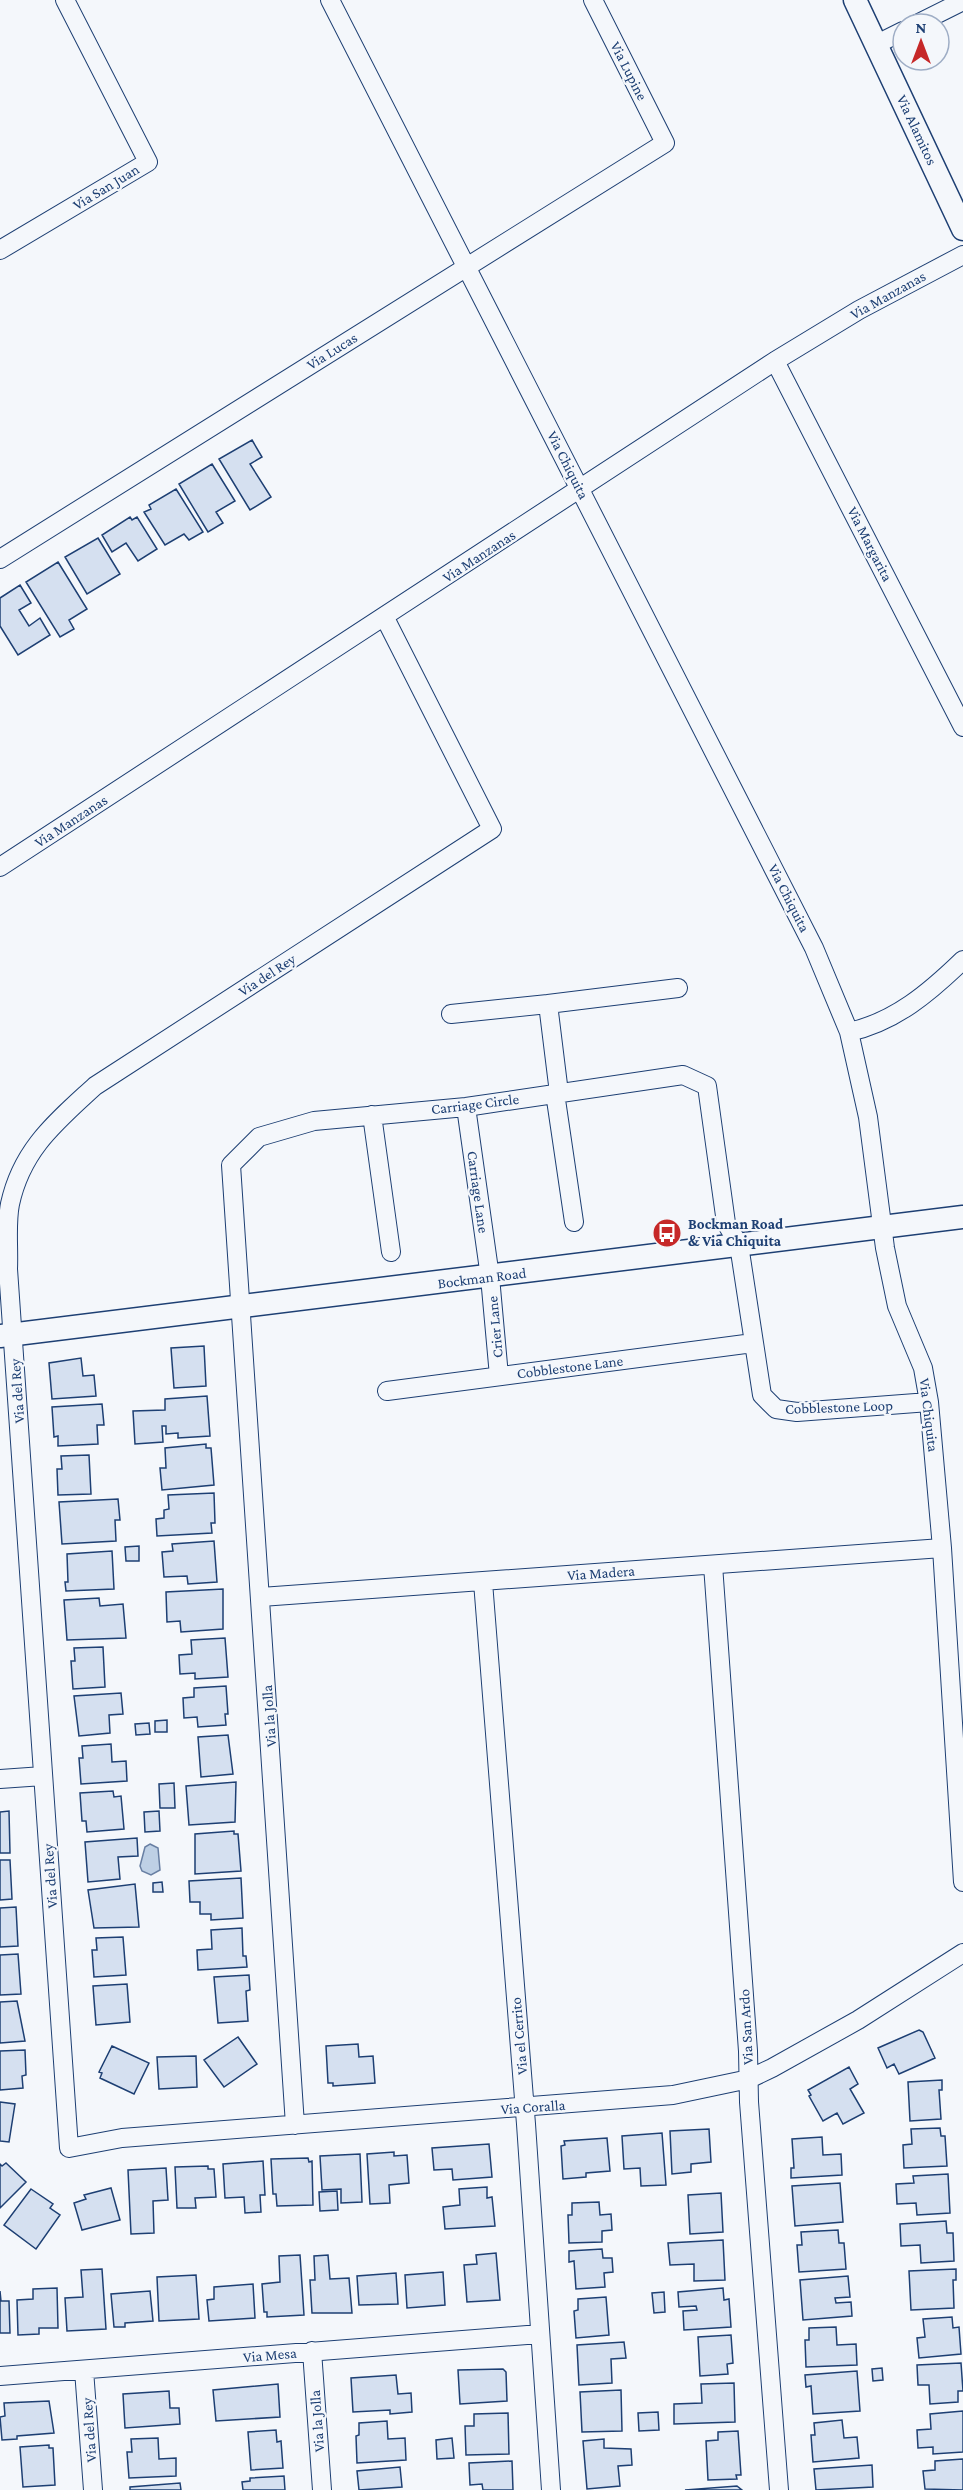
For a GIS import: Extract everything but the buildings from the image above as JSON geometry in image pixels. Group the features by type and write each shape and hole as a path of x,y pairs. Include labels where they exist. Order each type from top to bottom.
{"street":[{"name":"Via San Juan","path":"0,250 148,162 65,0"},
{"name":"Via Chiquita","path":"330,0 814,948 849,1032 868,1117 882,1227 897,1306 923,1368 929,1402 942,1548 963,1882"},
{"name":"Via Lupine","path":"593,0 665,143"},
{"name":"Via Alamitos","path":"855,0 963,229"},
{"path":"941,12 963,1"},
{"path":"877,44 891,37"},
{"name":"Via Lucas","path":"0,559 665,143"},
{"name":"Via Manzanas","path":"0,867 385,618 775,361 859,310 963,255"},
{"name":"Via Margarita","path":"775,361 963,727"},
{"name":"Via del Rey","path":"69,2148 43,1776 7,1335 10,1205 25,1164 44,1133 95,1086 492,829 385,618"},
{"path":"849,1032 871,1028 923,998 963,960"},
{"path":"451,1014 678,988"},
{"path":"548,1004 574,1222"},
{"name":"Carriage Circle","path":"240,1306 231,1165 259,1137 314,1121 466,1107 682,1075 707,1086 726,1223 739,1245"},
{"name":"Carriage Lane","path":"466,1107 490,1277"},
{"path":"372,1115 391,1252"},
{"name":"Bockman Road","path":"7,1335 963,1218"},
{"name":"Cobblestone Loop","path":"739,1245 762,1395 776,1409 797,1412 929,1402"},
{"name":"Crier Lane","path":"490,1277 499,1376"},
{"name":"Via la Jolla","path":"240,1306 295,2125"},
{"name":"Cobblestone Lane","path":"387,1391 753,1343"},
{"name":"Via Madera","path":"261,1597 942,1548"},
{"name":"Via San Ardo","path":"713,1565 779,2490"},
{"name":"Via el Cerrito","path":"483,1582 525,2108 551,2490"},
{"path":"0,1779 43,1776"},
{"name":"Via Coralla","path":"69,2148 122,2138 673,2095 749,2079 858,2020 963,1953"},
{"name":"Via Mesa","path":"0,2376 540,2334"},
{"name":"Via la Jolla","path":"312,2351 322,2490"},
{"name":"Via del Rey","path":"84,2370 93,2490"}],"water":[{"path":"150,1844 158,1848 160,1870 151,1875 142,1871 140,1866 145,1847"}],"place":[{"name":"Bockman Road & Via Chiquita","path":"667,1233"}]}
